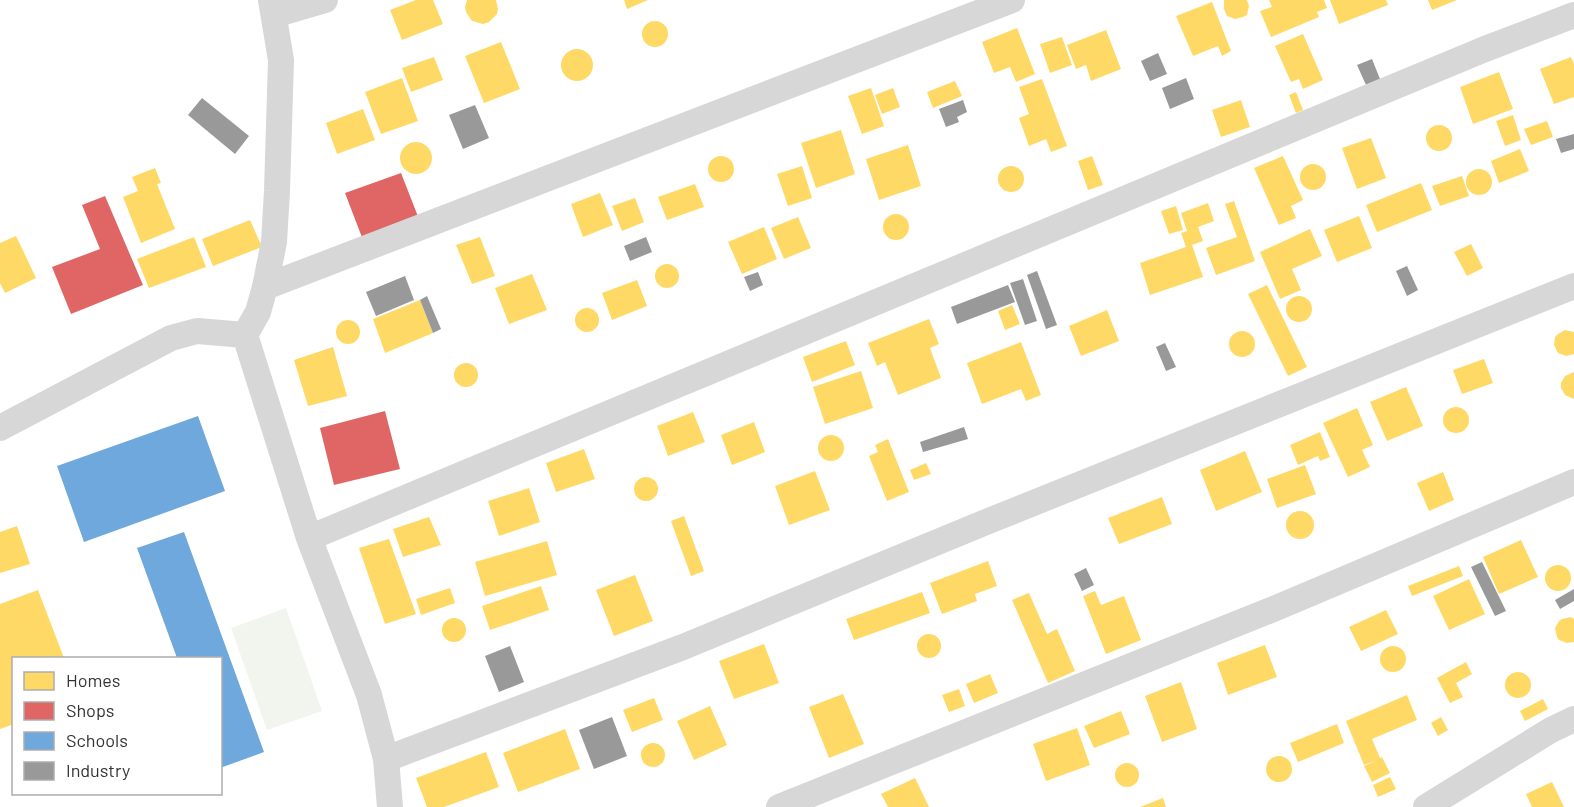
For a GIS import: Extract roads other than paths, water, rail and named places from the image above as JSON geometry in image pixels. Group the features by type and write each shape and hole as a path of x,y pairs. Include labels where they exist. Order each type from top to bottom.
{"street":[{"path":"325,0 272,8 280,60 274,242 258,312 245,335 309,538 369,695 386,759 390,807"},
{"path":"265,286 1012,0"},
{"path":"309,538 1485,49 1574,15"},
{"path":"386,759 683,647 991,520 1574,286"},
{"path":"0,428 171,338 197,331 245,335"},
{"path":"779,807 1276,608 1574,482"},
{"path":"1426,807 1574,718"}]}
